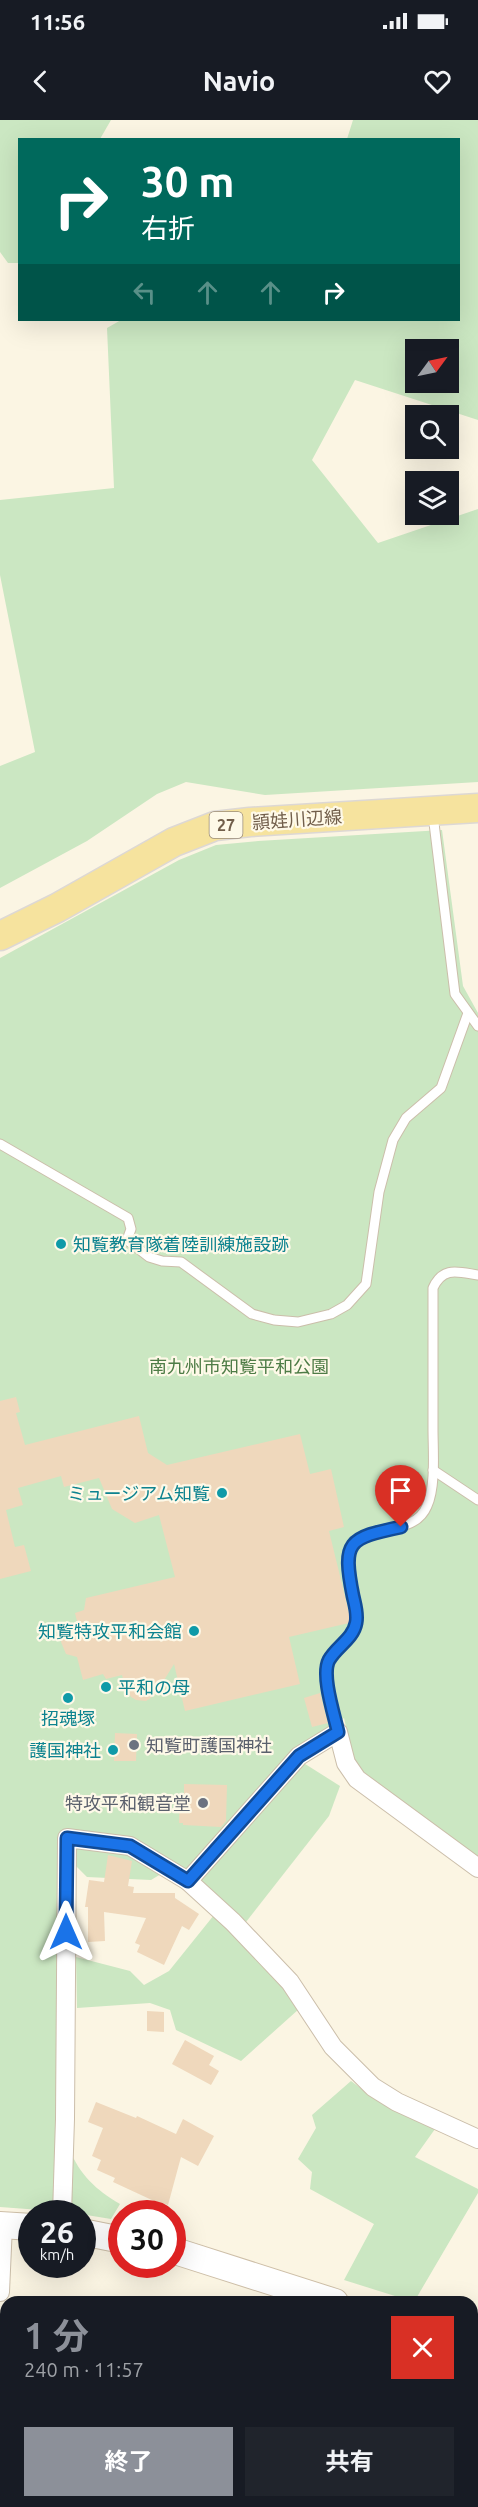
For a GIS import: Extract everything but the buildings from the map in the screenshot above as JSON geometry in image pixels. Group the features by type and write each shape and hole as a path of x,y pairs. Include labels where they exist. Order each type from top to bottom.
{"main road":[{"name":"頴娃川辺線","path":"0,936 57,908 174,842 215,826 478,808"}],"street":[{"path":"188,1881 299,1756 338,1732 346,1763 357,1779 478,1868"},
{"path":"62,2200 67,1838 130,1846 188,1881 233,1922 290,1982 333,2047 372,2087 397,2102 478,2139"},
{"path":"0,2292 2,2225 18,2226"},
{"path":"186,2255 307,2296"}],"lane":[{"path":"432,811 455,994 478,1026"},
{"path":"0,1144 128,1218 131,1229 127,1240 149,1257 181,1262 252,1314 274,1320 298,1322 315,1319 331,1314 347,1305 366,1284 379,1192 393,1140 406,1118 441,1088 468,1013"},
{"path":"338,1732 326,1670 329,1660 355,1627 357,1616 347,1567 350,1550 354,1543 365,1535 401,1527 424,1512 428,1504 433,1470 433,1288 438,1278 446,1272 478,1275"},
{"path":"433,1470 478,1500"}],"green space":[{"path":"0,120 111,120 101,138 18,138 18,263 8,263 0,252"},
{"path":"353,120 478,120 478,420 459,414 459,405 432,405 355,380 312,460 378,543 431,525 459,525 459,515 478,509 478,782 265,795 186,782 157,794 87,841 0,888 0,766 35,752 0,575 0,500 114,488 107,328 119,321 460,321 460,138 347,138"},
{"name":"南九州市知覧平和公園","path":"442,830 463,986 478,1013 478,1859 365,1776 353,1759 344,1718 296,1750 196,1864 182,1871 161,1874 151,1880 87,1877 73,1863 60,1863 54,2200 18,2200 18,2208 0,2207 0,958 179,860 216,845"},
{"path":"302,1762 340,1786 329,1816 246,1922 197,1879"},
{"path":"214,1915 280,1982 299,2009 241,2061 176,2030 170,2010 150,2003 77,2008 76,1957 130,1971 144,1985 169,1971"},
{"path":"351,2081 382,2104 435,2129 415,2157 478,2189 478,2193 418,2296 395,2296 344,2280 374,2224 310,2189 312,2172 298,2159 316,2128 312,2115"},
{"path":"69,2149 90,2181 114,2200 108,2200 108,2219 96,2217 96,2200 68,2200"}],"place":[{"name":"知覧教育隊着陸訓練施設跡","path":"61,1244"},
{"name":"ミュージアム知覧","path":"222,1493"},
{"name":"知覧特攻平和会館","path":"194,1631"},
{"name":"平和の母","path":"106,1687"},
{"name":"招魂塚","path":"68,1698"},
{"name":"知覧町護国神社","path":"134,1745"},
{"name":"護国神社","path":"113,1750"},
{"name":"特攻平和観音堂","path":"203,1803"}],"route":[{"path":"66,1932 67,1838 130,1846 188,1881 299,1756 338,1732 326,1670 329,1660 355,1627 357,1616 347,1567 350,1550 354,1543 365,1535 401,1527"}]}
